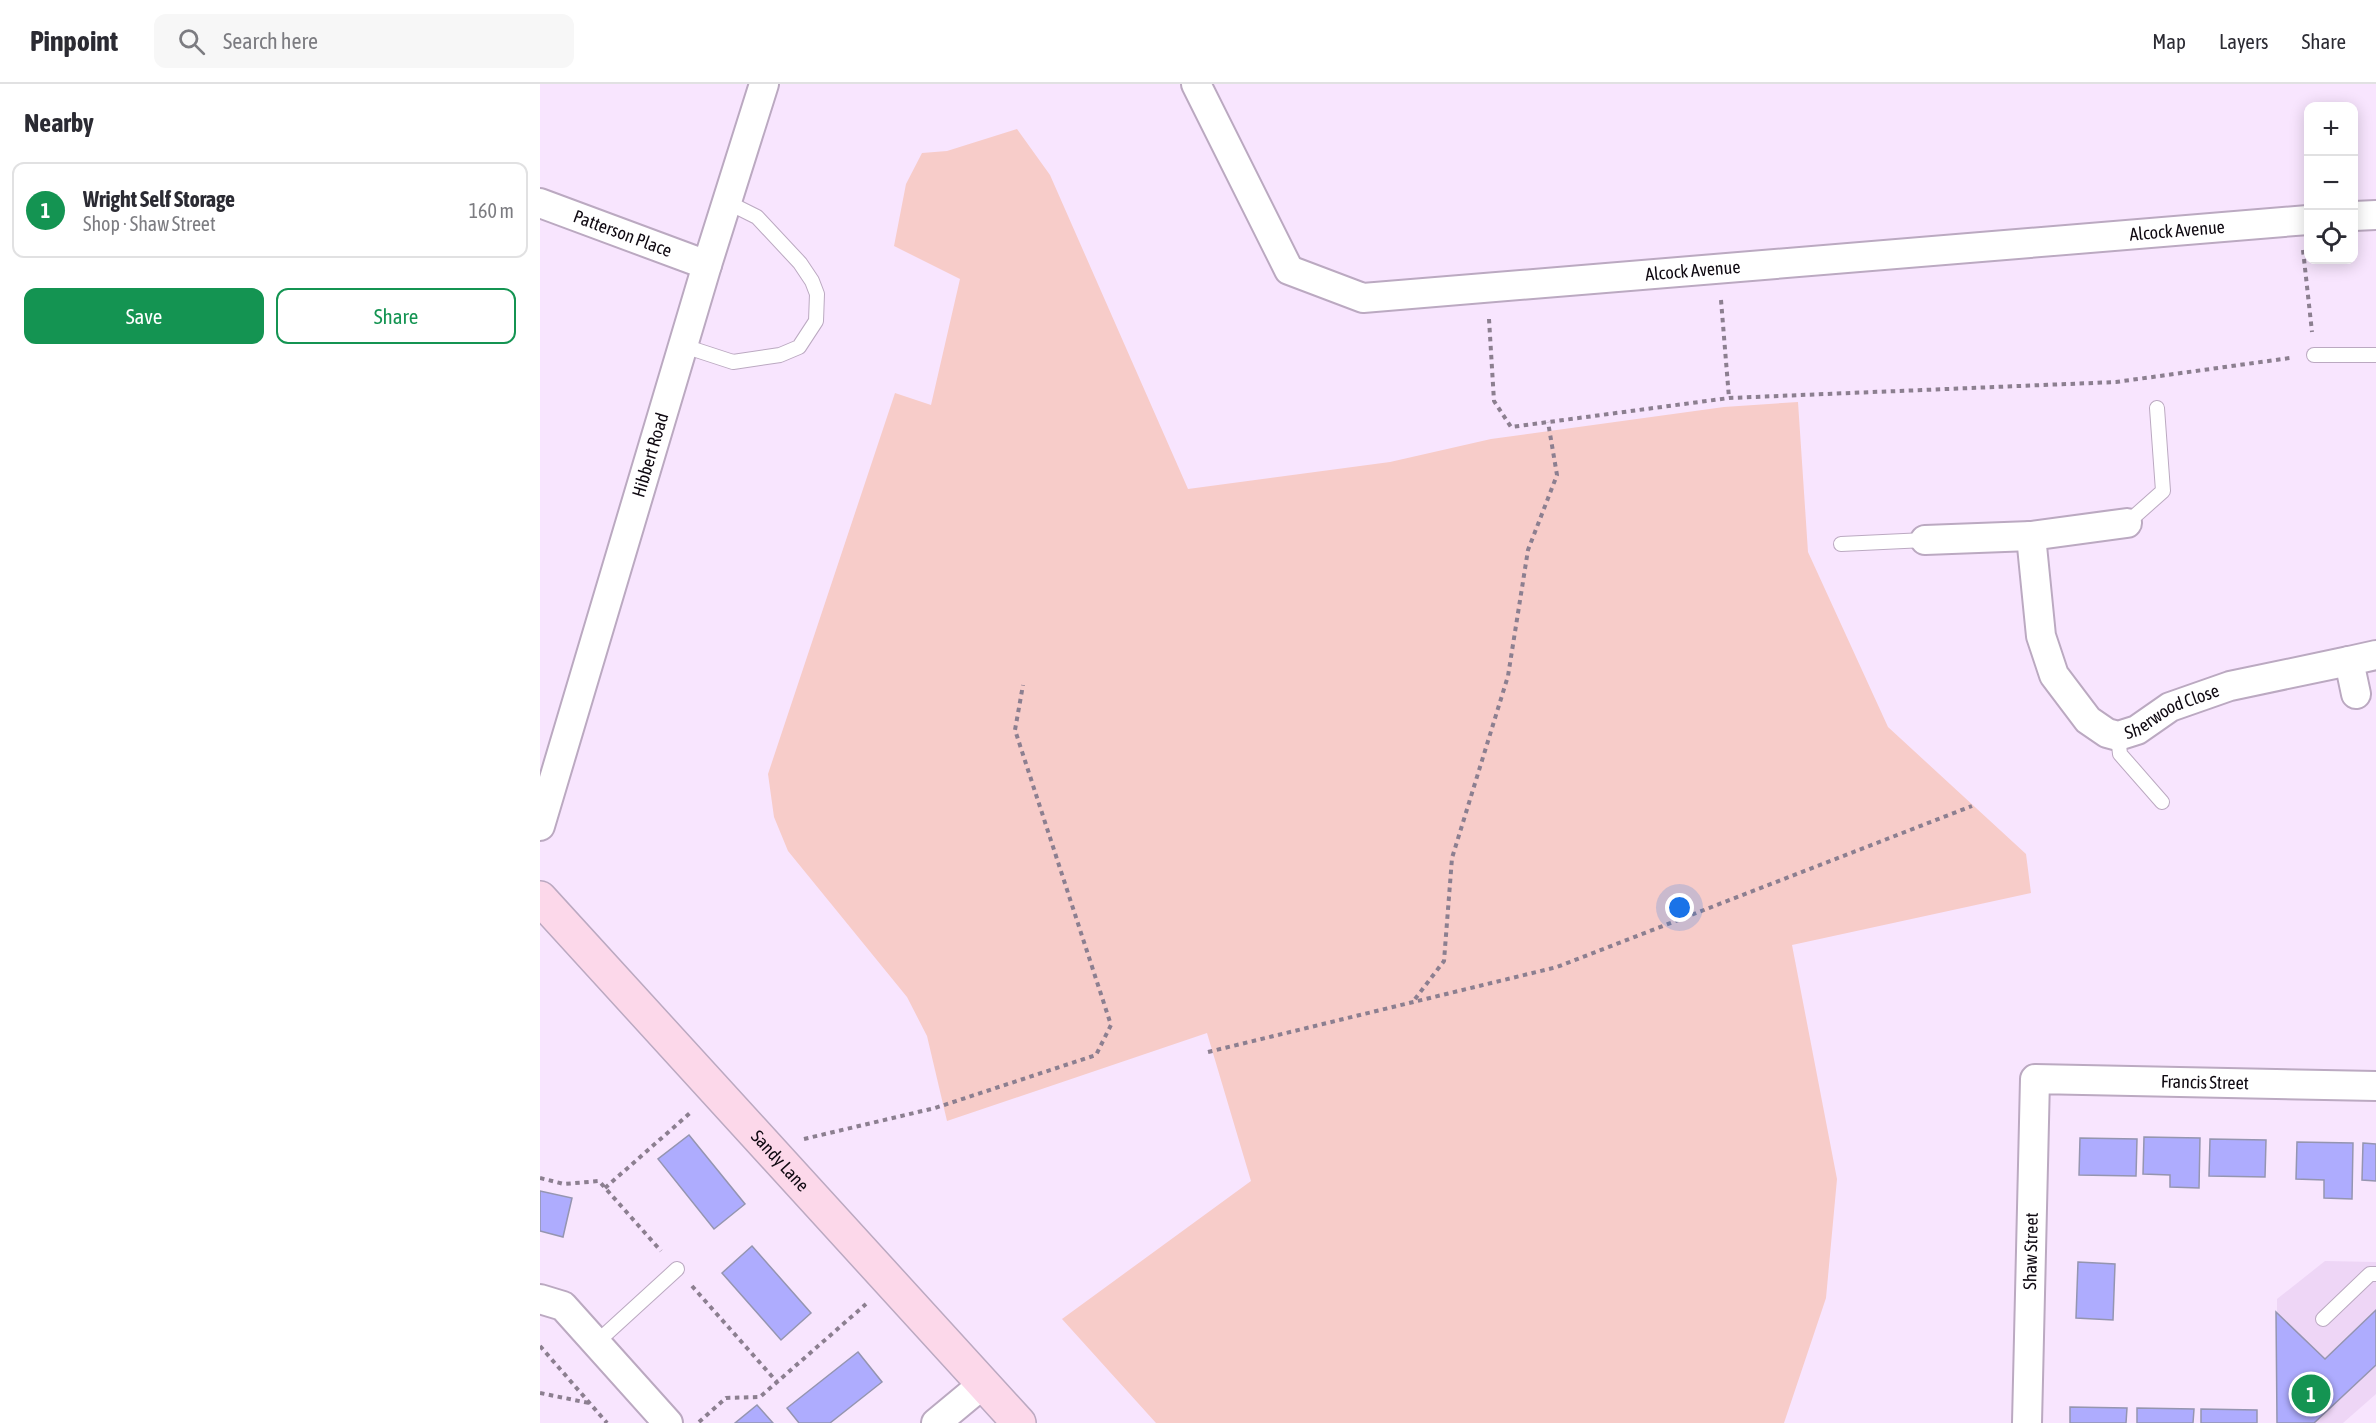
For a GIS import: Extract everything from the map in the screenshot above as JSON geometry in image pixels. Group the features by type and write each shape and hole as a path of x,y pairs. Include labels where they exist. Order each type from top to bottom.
{"street":[{"name":"Hibbert Road","path":"540,826 707,266 729,203 764,84"},
{"name":"Alcock Avenue","path":"1196,84 1289,270 1363,298 2304,220"},
{"name":"Patterson Place","path":"540,203 707,266"},
{"path":"2358,216 2376,215"},
{"path":"1925,540 2031,536 2127,523"},
{"name":"Sherwood Close","path":"2031,536 2041,636 2054,675 2088,720 2107,733 2118,736 2137,730 2170,707 2230,686 2376,655"},
{"path":"2349,661 2356,694"},
{"name":"Sandy Lane","path":"540,898 1019,1423"},
{"name":"Francis Street","path":"2035,1079 2376,1086"},
{"name":"Shaw Street","path":"2027,1423 2035,1079"},
{"path":"540,1299 564,1306 668,1423"},
{"path":"936,1423 983,1384"}],"lane":[{"path":"684,346 733,362 780,355 799,347 816,321 817,294 812,281 800,263 756,216 729,203"},
{"path":"2314,355 2376,355"},
{"path":"2127,523 2163,491 2157,408"},
{"path":"1841,544 1925,540"},
{"path":"2118,736 2120,753 2162,802"},
{"path":"596,1342 677,1269"},
{"path":"2323,1319 2370,1274 2376,1274"}],"path":[{"path":"1488,289 1494,401 1511,427 1729,398 2116,382 2314,355 2307,264"},
{"path":"1718,270 1729,398"},
{"path":"1414,1000 1444,961 1452,858 1508,676 1528,550 1557,475 1548,422"},
{"path":"768,1147 935,1108 1096,1054 1111,1025 1016,730 1023,685"},
{"path":"1208,1052 1557,967 1972,806"},
{"path":"605,1188 715,1090"},
{"path":"698,1423 726,1398 760,1396 891,1282"},
{"path":"540,1346 607,1423"},
{"path":"540,1393 590,1403"}],"shaded area":[{"path":"1017,129 1050,175 1188,489 1390,462 1491,439 1724,407 1798,402 1808,552 1888,727 2026,854 2031,893 1792,945 1837,1179 1826,1298 1784,1423 1156,1423 1062,1319 1251,1181 1207,1033 947,1121 927,1036 907,997 788,851 774,817 768,774 895,393 931,405 960,279 894,246 906,184 922,153 947,151"},
{"path":"2325,1261 2376,1262 2376,1394 2343,1423 2277,1423 2277,1299"}],"building":[{"path":"689,1135 745,1204 714,1229 658,1159"},
{"path":"2144,1137 2200,1138 2199,1188 2170,1187 2170,1175 2143,1174"},
{"path":"2080,1138 2137,1139 2136,1176 2079,1175"},
{"path":"2210,1139 2266,1140 2265,1177 2209,1176"},
{"path":"2297,1142 2353,1143 2352,1199 2324,1198 2324,1180 2296,1179"},
{"path":"2363,1143 2376,1144 2376,1181 2362,1180"},
{"path":"540,1191 572,1198 563,1237 540,1231"},
{"path":"752,1246 811,1313 781,1340 722,1273"},
{"path":"2078,1262 2115,1264 2113,1320 2076,1318"},
{"path":"2376,1310 2376,1365 2314,1423 2277,1423 2276,1312 2325,1359"},
{"path":"858,1352 882,1382 830,1423 799,1423 787,1408"},
{"path":"757,1405 773,1423 735,1423"},
{"path":"2070,1407 2127,1408 2126,1423 2070,1423"},
{"path":"2137,1408 2194,1409 2193,1423 2137,1423"},
{"path":"2201,1409 2257,1410 2257,1423 2201,1423"}],"place":[{"name":"Wright Self Storage","path":"2311,1394"}]}
